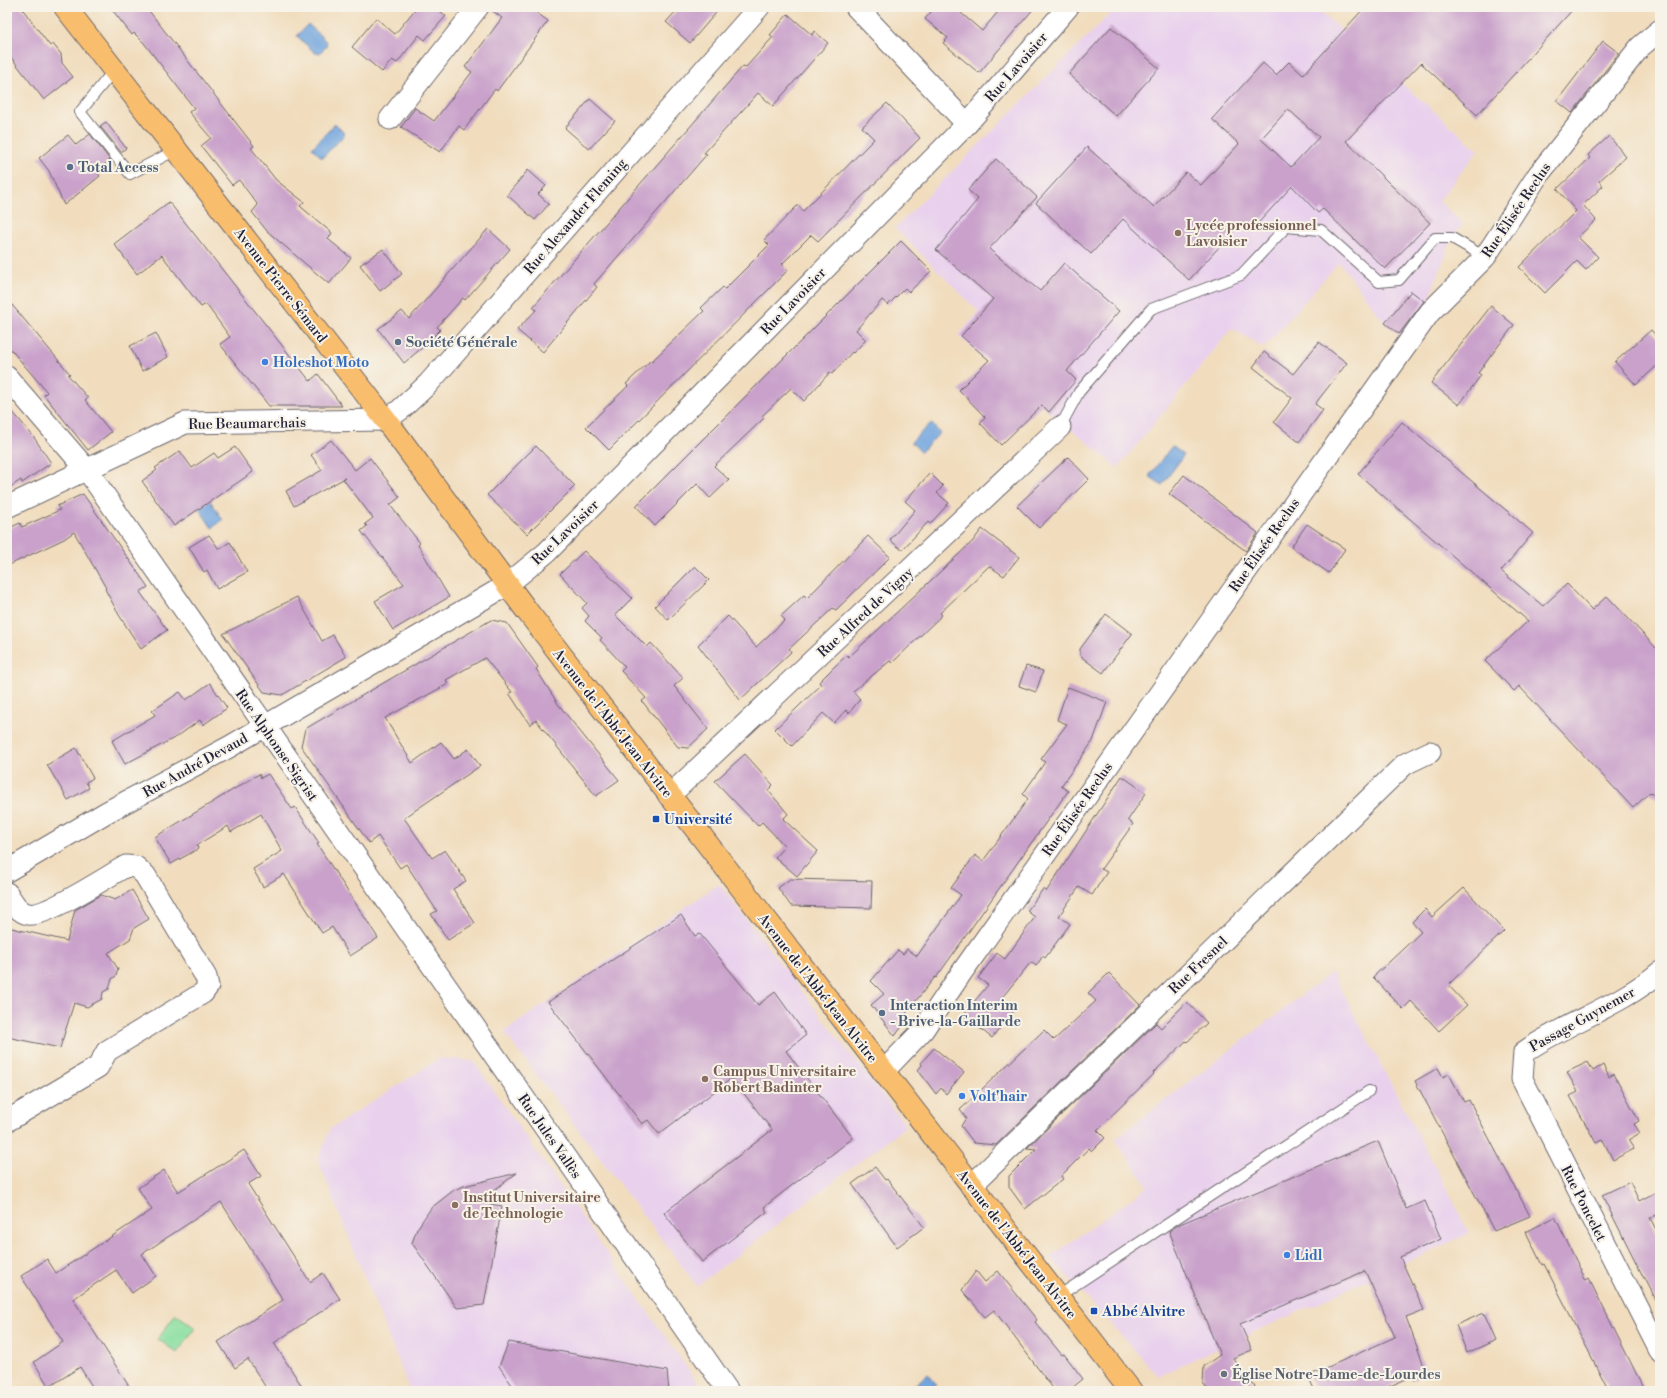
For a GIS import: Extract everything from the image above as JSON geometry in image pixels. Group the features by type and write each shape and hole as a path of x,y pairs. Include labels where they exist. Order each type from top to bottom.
{"main road":[{"name":"Avenue Pierre Sémard","path":"65,7 386,420 507,585"},
{"name":"Avenue de l'Abbé Jean Alvitre","path":"507,585 1131,1391"}],"street":[{"path":"390,119 478,7"},
{"name":"Rue Alexander Fleming","path":"386,420 400,410 428,384 759,7"},
{"path":"856,7 967,124"},
{"name":"Rue Lavoisier","path":"507,585 547,552 967,124 1068,7"},
{"name":"Rue Élisée Reclus","path":"883,1072 923,1030 962,972 1430,312 1485,257 1538,175 1640,47 1660,30"},
{"name":"Rue Alphonse Sigrist","path":"7,377 87,470 468,1020"},
{"name":"Rue Beaumarchais","path":"7,507 185,423 386,420"},
{"name":"Rue Alfred de Vigny","path":"669,796 1060,427"},
{"name":"Rue André Devaud","path":"7,871 107,812 229,747 507,585"},
{"name":"Rue Fresnel","path":"971,1186 1405,764 1430,752"},
{"path":"7,893 18,910 29,914 47,911 126,866 136,867 145,875 178,928 206,977 208,986 203,993 107,1051 98,1067 7,1121"},
{"name":"Passage Guynemer","path":"1524,1052 1543,1039 1622,998 1660,972"},
{"name":"Rue Jules Vallès","path":"468,1020 728,1391"},
{"name":"Rue Poncelet","path":"1524,1052 1522,1079 1660,1352"}],"lane":[{"path":"114,70 80,112 130,174 176,150"},
{"path":"1060,427 1079,392 1151,309 1241,275 1286,227 1321,230 1379,282 1399,280 1435,238 1452,238 1485,257"},
{"path":"1057,1297 1369,1091"}],"shaded area":[{"name":"Lycée professionnel Lavoisier","path":"1117,7 1315,7 1478,150 1439,201 1463,224 1452,238 1427,304 1401,336 1385,323 1339,262 1264,348 1232,328 1118,468 958,336 979,312 895,228"},
{"name":"Campus Universitaire Robert Badinter","path":"719,884 906,1126 697,1286 504,1032"},
{"path":"1332,972 1470,1233 1158,1376 1050,1257 1148,1187 1115,1139"},
{"name":"Institut Universitaire de Technologie","path":"440,1058 473,1061 703,1391 410,1391 318,1160 330,1129"}],"green space":[{"path":"176,1314 195,1328 177,1353 158,1339"}],"water":[{"path":"308,24 327,42 326,47 320,53 315,53 297,36"},
{"path":"335,124 345,134 322,158 312,148"},
{"path":"931,423 940,433 921,452 911,442"},
{"path":"1172,446 1184,455 1162,485 1149,476"},
{"path":"207,496 223,520 212,528 196,504"},
{"path":"928,1374 937,1385 929,1391 907,1391"}],"building":[{"path":"7,7 21,7 50,46 53,44 61,54 62,63 73,77 44,100 7,52"},
{"path":"110,7 146,7 254,146 251,148 276,180 304,202 300,206 332,233 328,239 351,258 329,284 267,231 252,212 258,205 239,180 232,185 201,146 211,138 189,112 194,108 144,43 134,33 132,35"},
{"path":"417,7 435,7 446,16 425,40 419,35 397,63 392,60 382,72 352,47 376,18 395,34"},
{"path":"490,7 529,7 548,21 497,91 495,89 464,130 459,126 440,152 401,127 415,108 434,121 472,72 465,67 502,18 490,9"},
{"path":"680,7 721,7 690,43 666,22"},
{"path":"935,7 954,7 982,31 1002,7 1035,7 979,73 943,43 948,38 925,19"},
{"path":"1365,7 1575,7 1477,115 1421,63 1346,141 1430,223 1385,269 1323,209 1318,213 1292,186 1250,232 1241,223 1189,280 1123,219 1091,254 1036,203 1087,147 1154,207 1186,172 1201,185 1239,144 1212,119 1263,63 1276,75 1289,62 1303,75","holes":["1288,109 1319,137 1291,167 1261,139"]},
{"path":"788,14 812,35 814,31 828,43 773,106 758,93 704,153 707,154 594,284 597,287 543,352 517,330 536,310 533,307 743,66 746,67 773,37 770,35"},
{"path":"1111,27 1159,68 1116,116 1069,74"},
{"path":"1603,41 1619,53 1572,113 1557,101"},
{"path":"590,99 615,121 589,149 565,128"},
{"path":"887,103 920,138 818,241 811,235 782,264 788,270 609,450 586,427 628,386 626,384 704,311 701,308 723,287 725,289 769,245 764,240 798,205 803,211 874,139 862,127"},
{"path":"106,122 126,148 121,152 100,126"},
{"name":"Total Access","path":"90,134 110,160 96,171 100,176 64,205 49,171 39,158 68,135 76,145"},
{"path":"1609,136 1626,157 1599,181 1603,186 1583,205 1596,220 1578,237 1598,257 1586,270 1577,261 1545,293 1519,267 1576,211 1557,189 1590,158 1588,155"},
{"path":"996,159 1037,197 989,249 1040,291 1064,263 1119,311 1067,371 1076,380 1049,412 1042,405 1001,445 980,423 985,417 959,390 989,360 961,336 993,299 936,250 978,199 968,190"},
{"path":"528,170 546,186 538,194 549,204 535,220 507,195"},
{"path":"169,202 310,381 318,374 342,406 269,406 220,344 230,337 206,304 201,307 162,255 137,274 114,244"},
{"path":"488,229 510,249 465,300 463,298 437,327 440,330 404,363 378,329 402,311 409,319"},
{"path":"901,241 931,271 909,292 905,288 888,305 882,300 856,330 866,340 853,353 852,352 832,374 830,372 804,401 791,388 762,416 764,418 714,466 729,480 710,498 697,484 655,526 636,506"},
{"path":"383,249 402,274 380,291 360,265"},
{"path":"1411,291 1424,301 1399,334 1385,323"},
{"path":"7,299 70,374 68,375 88,398 85,400 111,432 88,450 44,395 47,392 7,345"},
{"path":"1491,306 1514,325 1478,373 1481,375 1459,405 1431,383"},
{"path":"1651,330 1660,340 1660,363 1636,385 1615,362"},
{"path":"156,333 168,357 142,371 130,346"},
{"path":"1319,342 1347,363 1315,404 1323,410 1299,442 1274,422 1292,398 1253,367 1264,352 1293,374"},
{"path":"7,405 33,436 51,463 22,483 21,480 7,489"},
{"path":"1402,422 1533,533 1501,571 1543,606 1567,584 1592,610 1607,596 1660,652 1660,802 1650,792 1633,808 1519,686 1514,691 1485,661 1528,621 1358,474"},
{"path":"331,440 355,470 370,458 400,497 390,505 420,543 418,545 449,597 393,630 375,601 404,584 361,531 367,526 365,524 373,518 343,479 294,506 286,491 322,470 311,455"},
{"path":"536,446 575,486 527,534 487,495"},
{"path":"235,447 253,472 174,526 142,481 157,470 155,468 180,451 192,468 214,453 218,458"},
{"path":"1068,457 1089,479 1039,528 1017,506"},
{"path":"930,473 943,486 937,493 949,503 930,524 928,522 902,550 890,540 915,510 905,501"},
{"path":"1184,475 1258,533 1246,551 1169,494"},
{"path":"83,494 148,587 140,592 167,630 141,649 119,615 105,589 106,588 74,532 64,539 7,566 7,529 20,523 22,527 60,510 57,506"},
{"path":"1307,524 1345,549 1329,573 1291,547"},
{"path":"982,529 1019,557 1004,576 989,566 940,613 942,615 892,663 890,661 853,691 860,699 849,713 846,710 834,723 823,713 792,746 775,729 821,685 819,682 835,666 847,655 849,657 973,541"},
{"path":"209,535 219,549 230,542 247,572 217,589 207,570 204,572 189,547"},
{"path":"868,536 890,557 836,610 833,608 789,649 791,652 740,700 698,645 728,616 756,647 785,620 781,616 804,595 807,598"},
{"path":"584,551 632,598 615,615 647,647 651,643 683,678 674,686 708,729 688,748 678,747 642,701 646,698 621,671 625,667 600,640 602,638 585,621 589,616 582,608 587,603 560,574"},
{"path":"695,566 709,580 668,620 655,606"},
{"path":"297,597 322,641 333,635 346,657 282,695 264,692 223,634"},
{"path":"1106,614 1132,634 1103,673 1080,656 1080,649"},
{"path":"491,620 507,623 538,667 536,669 558,704 619,780 596,796 536,720 530,725 509,693 512,692 485,658 446,680 448,684 385,718 412,763 441,742 454,759 468,749 480,766 404,818 432,858 445,850 466,881 453,889 475,923 448,940 431,914 437,911 406,864 400,868 378,836 369,843 301,746 305,729"},
{"path":"1026,666 1043,671 1036,692 1019,686"},
{"path":"210,683 227,708 203,725 200,720 178,736 125,764 112,741 155,715 152,711 180,692 186,700"},
{"path":"1068,687 1107,702 1093,741 1061,786 1068,791 936,978 935,977 903,1017 906,1021 895,1036 871,1005 884,994 871,981 898,950 903,954 907,949 917,956 961,895 951,888 975,855 983,861 1028,799 1023,794 1045,762 1041,759 1067,724 1057,720"},
{"path":"76,748 93,778 86,782 89,788 68,800 47,765"},
{"path":"745,754 773,785 768,790 788,814 783,819 818,851 797,876 775,857 785,846 762,822 758,826 715,781"},
{"path":"259,774 261,778 268,774 292,809 295,807 319,843 317,844 378,938 350,956 332,927 322,933 284,874 263,887 253,869 282,851 261,814 231,832 228,826 197,845 198,849 171,864 155,837"},
{"path":"1122,776 1146,793 1128,820 1133,824 1101,869 1107,872 1092,895 1079,887 1059,916 1070,924 1045,958 1043,956 1036,966 1031,962 1000,1000 1014,1011 992,1038 963,1015 988,985 978,978 997,953 1005,959 1035,917 1027,911 1043,889 1046,892"},
{"path":"790,879 872,881 871,908 791,906 778,888"},
{"path":"1464,888 1504,931 1448,985 1467,1005 1439,1031 1411,1001 1403,1009 1373,977 1421,932 1412,922 1425,909 1432,917"},
{"path":"132,890 149,919 134,928 130,939 108,953 118,969 116,976 112,979 109,989 103,992 102,999 87,1007 74,1003 60,1048 7,1037 7,927 67,941 75,910 101,895 115,900"},
{"path":"681,915 695,936 700,934 758,1005 775,992 806,1035 786,1051 853,1138 764,1207 767,1212 702,1262 664,1213 772,1130 732,1078 659,1134 648,1120 642,1124 548,1002"},
{"path":"1109,973 1140,1005 996,1145 974,1143 961,1126 966,1118 960,1110 1044,1030 1054,1040 1096,1001 1088,993"},
{"path":"1187,1002 1207,1023 1153,1073 1154,1074 1097,1130 1105,1138 1092,1151 1089,1148 1061,1176 1063,1179 1025,1209 1009,1187 1009,1176 1036,1149 1027,1148 1156,1023 1161,1028"},
{"path":"934,1048 964,1072 946,1094 941,1088 936,1094 918,1070 922,1065 921,1063"},
{"path":"1588,1062 1593,1071 1603,1065 1609,1077 1614,1074 1639,1121 1634,1124 1640,1133 1628,1140 1634,1149 1613,1160 1603,1140 1596,1143 1570,1096 1578,1092 1567,1072"},
{"path":"1438,1068 1443,1077 1449,1074 1464,1102 1469,1100 1530,1216 1494,1231 1415,1081"},
{"path":"1378,1141 1406,1209 1425,1201 1441,1239 1400,1257 1424,1310 1406,1317 1427,1374 1414,1380 1413,1376 1379,1391 1315,1391 1308,1376 1395,1337 1365,1271 1240,1324 1252,1350 1233,1358 1258,1391 1209,1391 1203,1383 1204,1366 1220,1355 1169,1231 1180,1224"},
{"path":"244,1150 261,1176 248,1184 310,1282 323,1273 340,1299 274,1343 305,1391 268,1391 248,1359 235,1368 218,1342 283,1300 221,1202 142,1254 156,1276 132,1293 116,1270 73,1299 132,1391 95,1391 80,1367 49,1387 34,1362 63,1342 21,1276 47,1259 56,1273 152,1210 138,1188 164,1170 178,1192"},
{"path":"875,1167 885,1180 887,1179 924,1227 897,1247 852,1184"},
{"path":"517,1173 478,1202 502,1206 484,1305 457,1308 412,1243 417,1229 431,1208 454,1190 464,1186"},
{"path":"1630,1182 1639,1201 1660,1190 1660,1213 1650,1218 1660,1237 1660,1310 1602,1195"},
{"path":"1555,1217 1586,1281 1589,1279 1645,1391 1609,1391 1544,1264 1542,1265 1526,1232"},
{"path":"976,1271 985,1282 998,1271 1037,1320 1035,1322 1062,1355 1064,1354 1083,1379 1068,1391 1055,1391 994,1310 985,1317 962,1290"},
{"path":"1484,1313 1496,1340 1467,1353 1456,1325"},
{"path":"509,1342 667,1371 669,1391 516,1391 499,1366"}],"place":[{"name":"Total Access","path":"70,167"},
{"name":"Lycée professionnel Lavoisier","path":"1178,233"},
{"name":"Société Générale","path":"398,342"},
{"name":"Holeshot Moto","path":"265,362"},
{"name":"Université","path":"656,819"},
{"name":"Interaction Interim - Brive-la-Gaillarde","path":"882,1013"},
{"name":"Campus Universitaire Robert Badinter","path":"705,1079"},
{"name":"Volt'hair","path":"962,1096"},
{"name":"Institut Universitaire de Technologie","path":"455,1205"},
{"name":"Lidl","path":"1287,1255"},
{"name":"Abbé Alvitre","path":"1094,1311"},
{"name":"Église Notre-Dame-de-Lourdes","path":"1224,1374"}]}
